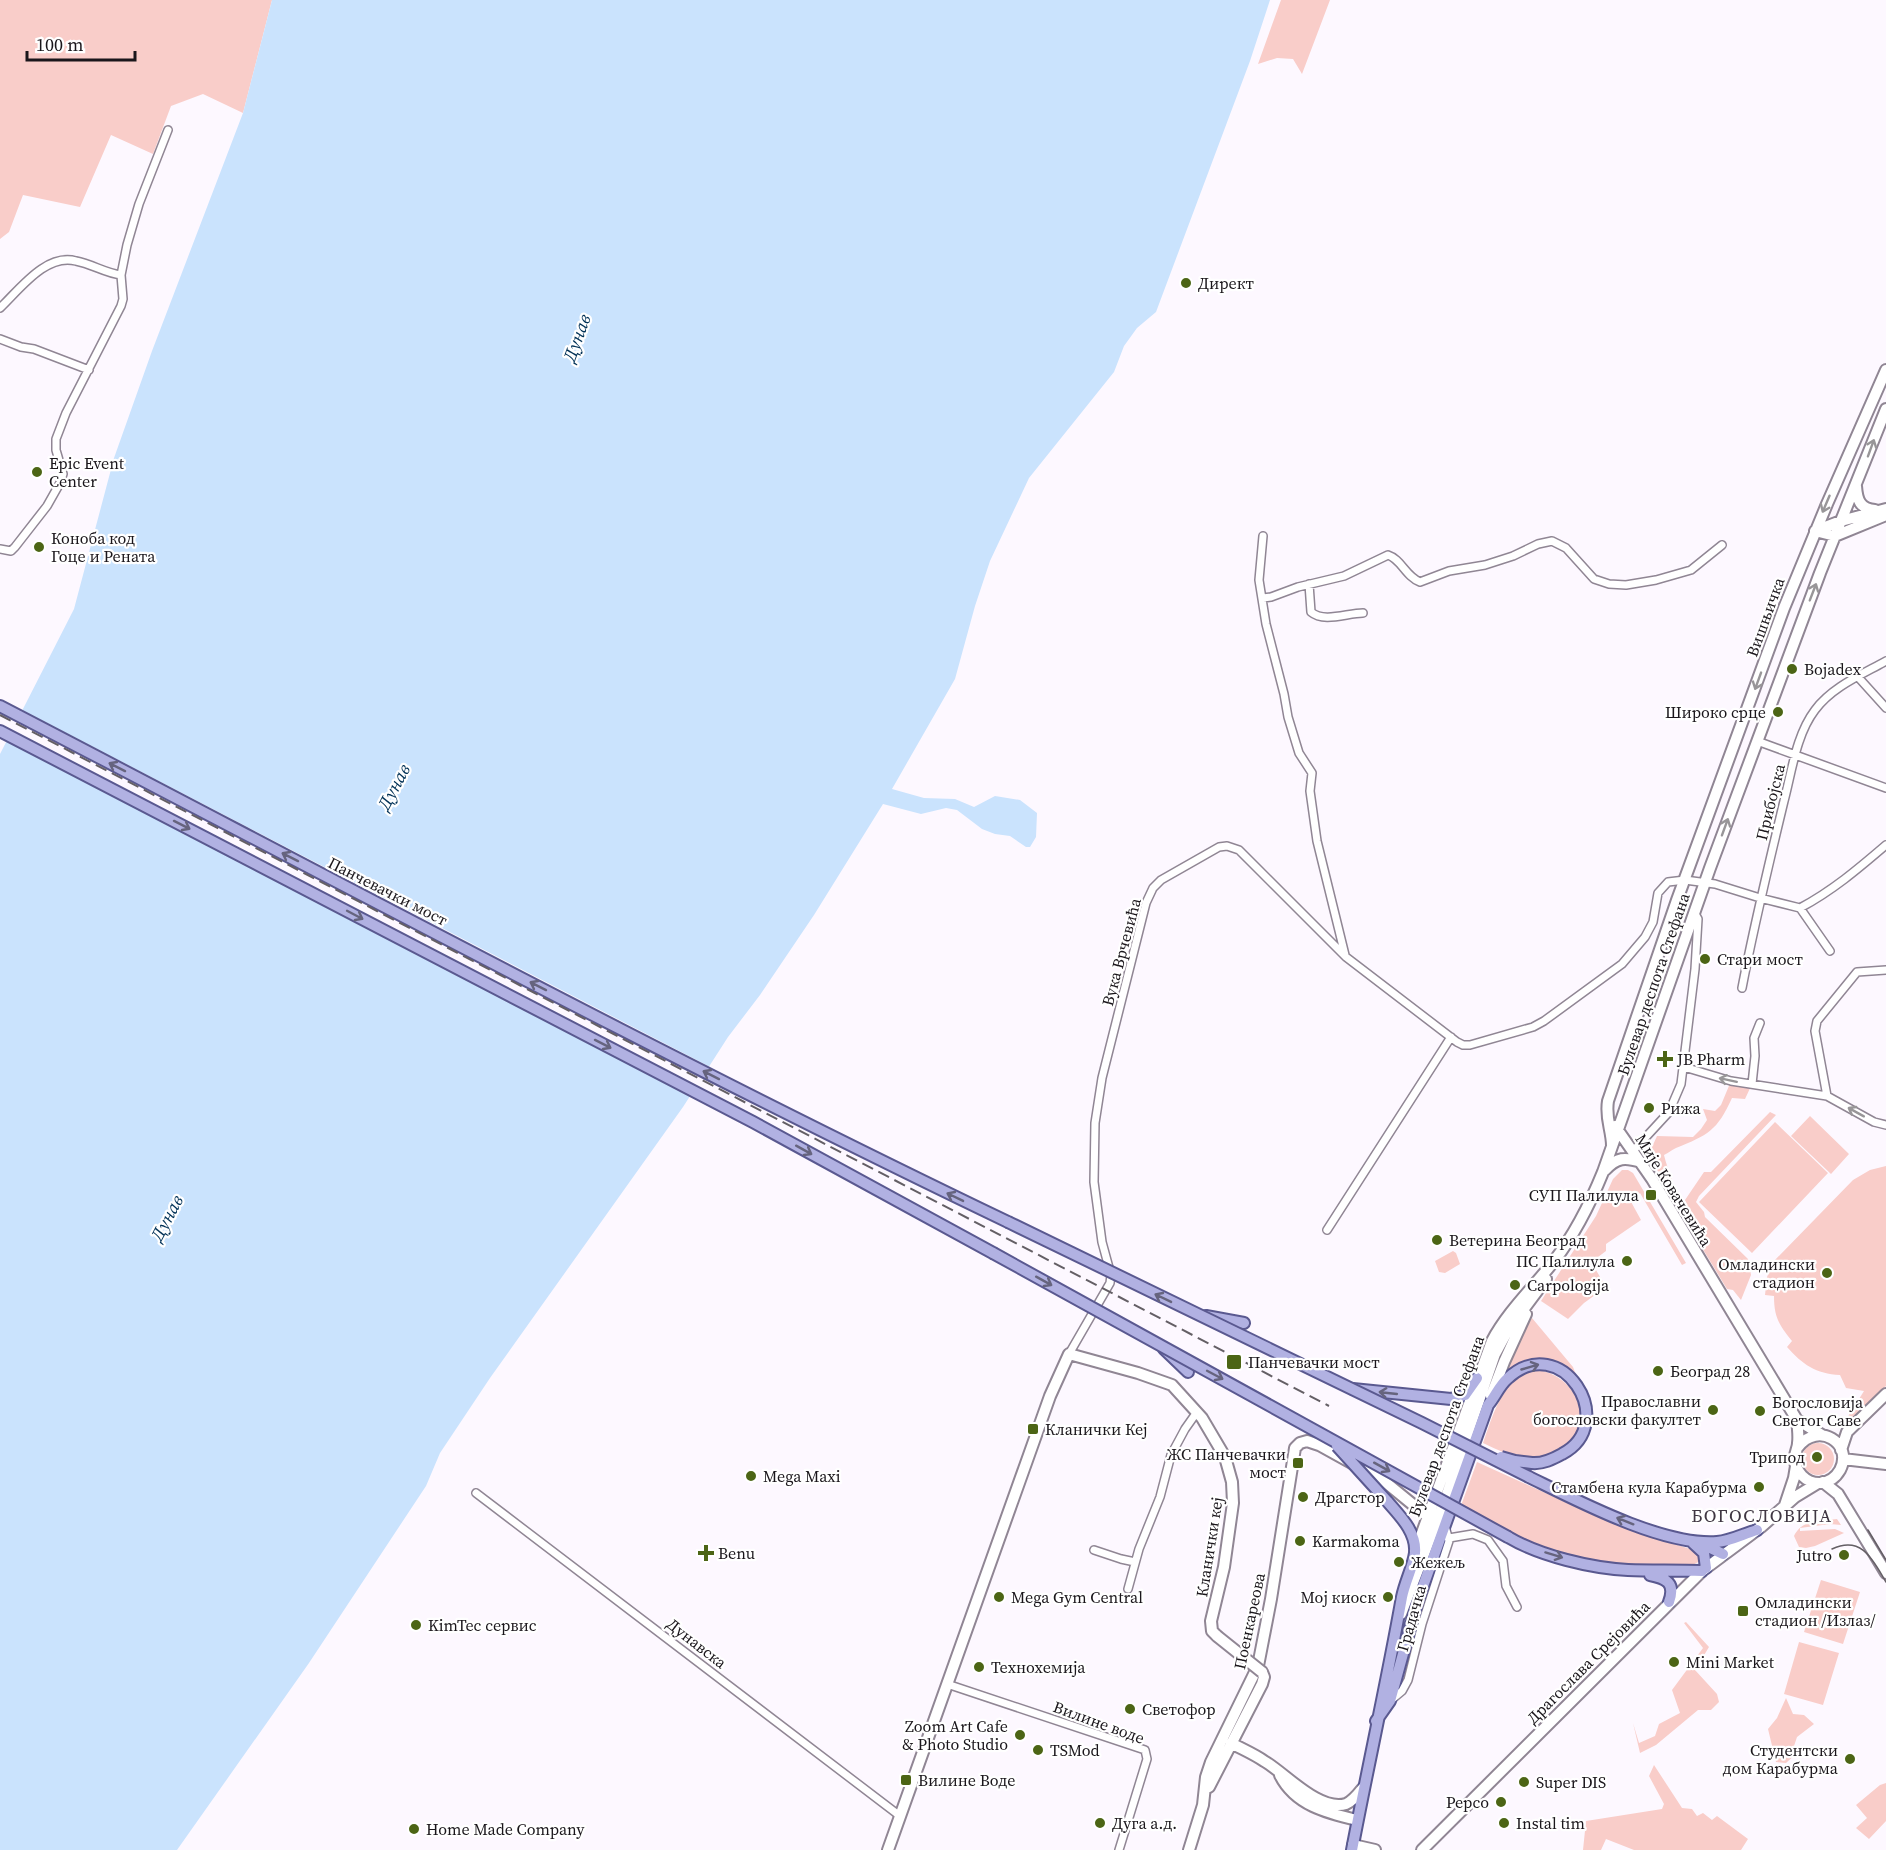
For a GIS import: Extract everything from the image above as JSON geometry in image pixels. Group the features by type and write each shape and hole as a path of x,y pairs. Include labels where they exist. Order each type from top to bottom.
{"main road":[{"name":"Вишњичка","path":"1685,879 1784,608 1815,531 1886,370"},
{"path":"1705,882 1835,536 1886,409"},
{"path":"1856,486 1858,501 1863,507 1884,511"},
{"path":"1815,531 1841,521 1884,511"},
{"path":"1815,531 1835,536 1884,511"},
{"name":"Панчевачки мост","path":"0,706 763,1102 1194,1313"},
{"path":"0,731 753,1122 1508,1537 1559,1557 1603,1567 1639,1570 1704,1570 1704,1553 1692,1540"},
{"name":"Булевар деспота Стефана","path":"1611,1149 1607,1110 1612,1086 1685,879"},
{"name":"Булевар деспота Стефана","path":"1400,1618 1446,1497 1495,1354 1508,1330 1545,1281 1603,1172 1705,882"},
{"path":"1607,1110 1618,1130"},
{"name":"Мије Ковачевића","path":"1618,1130 1641,1162 1797,1420 1824,1436"},
{"path":"1603,1172 1614,1161 1624,1157 1641,1162"},
{"name":"Булевар деспота Стефана","path":"1352,1848 1376,1721 1400,1618 1402,1595 1415,1552 1477,1378 1499,1328 1554,1262"},
{"path":"1376,1721 1390,1701 1410,1625 1488,1405 1504,1362 1534,1296"},
{"path":"1194,1313 1244,1323"},
{"path":"1194,1313 1626,1522 1661,1534 1692,1540 1727,1541 1757,1530"},
{"path":"1162,1346 1188,1372"},
{"path":"888,1850 1050,1396 1069,1354"},
{"name":"Кланички кеј","path":"1069,1354 1162,1380 1177,1389 1197,1412 1225,1457 1234,1491 1224,1567 1211,1621 1212,1631 1262,1672"},
{"path":"1464,1445 1515,1461 1532,1464 1545,1462 1567,1452 1582,1434 1586,1416 1584,1398 1577,1383 1571,1376 1557,1368 1543,1364 1531,1366 1507,1379 1488,1405"},
{"path":"1347,1388 1451,1399 1462,1397 1477,1378"},
{"path":"1798,1447 1808,1437 1846,1432 1886,1394"},
{"name":"Мије Ковачевића","path":"1796,1465 1797,1420"},
{"path":"1846,1432 1837,1474 1839,1494 1886,1573"},
{"path":"1824,1436 1836,1442 1842,1455"},
{"path":"1330,1439 1387,1501 1408,1528 1415,1552"},
{"name":"Поенкареова","path":"1205,1796 1206,1777 1211,1762 1258,1666 1271,1599 1293,1452 1298,1444 1307,1441 1319,1445 1398,1490"},
{"path":"1842,1455 1886,1464"},
{"path":"1796,1465 1804,1478 1821,1482 1839,1494"},
{"path":"1785,1506 1796,1465"},
{"path":"1821,1482 1837,1474"},
{"name":"Драгослава Срејовића","path":"1422,1850 1669,1602 1723,1554 1757,1530 1785,1506 1821,1482"},
{"path":"1398,1490 1434,1502"},
{"path":"1398,1490 1428,1516"},
{"path":"1692,1540 1723,1554"},
{"path":"1639,1570 1665,1578 1671,1588 1672,1594 1669,1602"},
{"name":"Поенкареова","path":"1189,1850 1205,1796 1262,1683 1264,1677 1262,1672"},
{"path":"1231,1743 1287,1776 1309,1794 1334,1804 1346,1804 1363,1788"},
{"path":"1279,1772 1294,1794 1308,1804 1357,1820"},
{"path":"1352,1848 1375,1850"}],"street":[{"path":"0,549 11,551 15,547 47,506 60,483 63,474 56,450 56,439 66,413 121,306 123,294 121,275 126,245 139,204 168,130"},
{"path":"0,308 48,265 64,259 121,275"},
{"path":"0,339 89,370"},
{"path":"1263,536 1259,580 1266,624 1299,753 1312,773 1310,791 1317,841 1346,957"},
{"path":"1263,598 1344,576 1388,555 1397,560 1415,581 1423,582 1449,571 1485,566 1538,544 1552,541 1566,548 1594,579 1608,584 1626,585 1656,580 1691,570 1722,545"},
{"path":"1309,584 1311,612 1314,615 1326,617 1363,613"},
{"name":"Прибојска","path":"1742,988 1760,898 1796,755 1814,711 1839,687 1886,661"},
{"path":"1858,676 1886,708"},
{"path":"1757,741 1886,788"},
{"path":"1800,908 1842,882 1886,845"},
{"name":"Вука Врчевића","path":"1069,1354 1107,1290 1111,1275 1102,1242 1094,1182 1097,1104 1140,922 1153,888 1166,876 1214,849 1225,846 1236,848 1346,957 1459,1044 1470,1045 1522,1031 1544,1021 1622,964 1646,937 1653,922 1656,898 1660,888 1668,882 1685,879"},
{"path":"1685,879 1705,882 1800,908 1830,951"},
{"path":"1633,1151 1670,1112 1679,1093 1695,969 1698,919 1694,912"},
{"path":"1827,1096 1815,1031 1817,1022 1857,972 1886,970"},
{"path":"1752,1084 1754,1038 1760,1023"},
{"path":"1326,1230 1451,1037"},
{"path":"1683,1067 1723,1079 1827,1096 1874,1122 1886,1125"},
{"path":"1128,1589 1135,1562 1160,1497 1171,1455 1197,1412"},
{"name":"Дунавска","path":"476,1493 900,1816"},
{"path":"1445,1526 1449,1538 1473,1534 1488,1540 1503,1561 1506,1586 1517,1607"},
{"name":"Градачка","path":"1390,1701 1402,1691 1406,1684 1449,1538"},
{"path":"1094,1550 1135,1562"},
{"name":"Вилине воде","path":"946,1684 1145,1750 1147,1759 1119,1850"}],"shaded area":[{"path":"0,0 272,0 243,113 203,94 171,106 153,154 111,135 80,207 23,195 9,232 0,239"},
{"path":"1281,0 1330,0 1302,74 1293,59 1277,58 1258,64"},
{"path":"1731,1081 1752,1084 1745,1099 1732,1098 1716,1125 1704,1135 1664,1155 1672,1180 1674,1196 1648,1156 1657,1136 1693,1137 1707,1120 1703,1109 1715,1111 1721,1105"},
{"path":"1770,1112 1776,1115 1699,1196 1696,1202 1705,1217 1748,1259 1751,1275 1741,1300 1733,1290 1727,1289 1690,1228 1685,1200 1704,1172 1711,1172"},
{"path":"1810,1116 1849,1154 1831,1174 1791,1136"},
{"path":"1775,1122 1828,1173 1752,1253 1699,1202"},
{"name":"Омладински стадион","path":"1886,1166 1886,1386 1849,1423 1844,1423 1864,1391 1846,1388 1840,1375 1824,1373 1810,1367 1787,1347 1792,1341 1778,1320 1774,1296 1765,1295 1767,1277 1774,1261 1853,1180 1870,1170"},
{"path":"1622,1170 1633,1173 1686,1263 1682,1265 1640,1193 1630,1200 1641,1220 1606,1244 1606,1251 1594,1260 1593,1265 1606,1287 1584,1303 1568,1319 1541,1301 1596,1216 1613,1179"},
{"path":"1453,1251 1460,1264 1445,1273 1439,1272 1435,1261"},
{"path":"1532,1318 1573,1367 1576,1375 1557,1365 1521,1365 1504,1375 1516,1346"},
{"path":"1537,1370 1562,1380 1578,1401 1579,1425 1574,1436 1555,1454 1540,1459 1515,1456 1483,1443 1507,1388 1525,1374"},
{"path":"1818,1443 1829,1448 1834,1459 1829,1470 1818,1475 1807,1470 1802,1459 1807,1448"},
{"path":"1477,1462 1614,1524 1693,1550 1699,1555 1700,1561 1691,1566 1639,1567 1557,1556 1459,1511"},
{"path":"1837,1519 1841,1525 1830,1524 1800,1528 1812,1522"},
{"path":"1800,1528 1800,1531 1835,1529 1844,1533 1806,1548 1799,1547 1794,1536"},
{"path":"1821,1580 1860,1592 1843,1644 1804,1632"},
{"path":"1686,1622 1709,1647 1695,1670 1717,1694 1719,1702 1711,1710 1698,1710 1656,1745 1640,1753 1633,1723 1639,1743 1655,1736 1659,1724 1680,1713 1672,1690 1703,1648 1684,1623"},
{"path":"1799,1642 1839,1653 1823,1705 1784,1694"},
{"path":"1786,1698 1793,1714 1804,1715 1814,1724 1797,1737 1794,1746 1798,1752 1786,1763 1776,1762 1768,1729 1777,1718"},
{"path":"1654,1765 1682,1808 1692,1809 1697,1816 1703,1813 1712,1820 1717,1816 1748,1839 1741,1850 1634,1850 1606,1839 1601,1850 1583,1850 1586,1821 1662,1809 1664,1804 1649,1776"},
{"path":"1886,1783 1886,1821 1869,1839 1856,1828 1867,1818 1856,1805 1880,1785"}],"water":[{"name":"Дунав","path":"272,0 1270,0 1250,61 1156,312 1137,328 1124,346 1114,372 1029,478 990,561 955,679 892,789 924,798 955,799 974,807 995,796 1020,800 1037,813 1036,837 1030,847 1026,847 1010,836 982,829 957,810 946,808 921,814 883,804 814,915 760,995 728,1037 683,1107 490,1378 440,1453 426,1486 309,1663 177,1850 0,1850 0,754 74,609 114,458 152,351 243,113"}],"pier":[{"path":"20,709 712,1068 693,1097 4,739"}],"tram line":[{"path":"1868,1530 1886,1560"},
{"path":"1832,1549 1842,1545 1859,1547 1871,1558 1886,1582"}],"railway":[{"path":"0,715 1329,1406"}],"place":[{"name":"Директ","path":"1186,283"},
{"name":"Epic Event Center","path":"37,472"},
{"name":"Коноба код Гоце и Рената","path":"39,547"},
{"name":"Bojadex","path":"1792,669"},
{"name":"Широко срце","path":"1778,712"},
{"name":"Стари мост","path":"1705,959"},
{"name":"JB Pharm","path":"1665,1059"},
{"name":"Рижа","path":"1649,1108"},
{"name":"СУП Палилула","path":"1651,1195"},
{"name":"Ветерина Београд","path":"1437,1240"},
{"name":"ПС Палилула","path":"1627,1261"},
{"name":"Омладински стадион","path":"1827,1273"},
{"name":"Carpologija","path":"1515,1285"},
{"name":"Панчевачки мост","path":"1234,1362"},
{"name":"Београд 28","path":"1658,1371"},
{"name":"Православни богословски факултет","path":"1713,1410"},
{"name":"Богословија Светог Саве","path":"1760,1411"},
{"name":"Кланички Кеј","path":"1033,1429"},
{"name":"Трипод","path":"1817,1457"},
{"name":"ЖС Панчевачки мост","path":"1298,1463"},
{"name":"Mega Maxi","path":"751,1476"},
{"name":"Стамбена кула Карабурма","path":"1759,1487"},
{"name":"Драгстор","path":"1303,1497"},
{"name":"Karmakoma","path":"1300,1541"},
{"name":"Benu","path":"706,1553"},
{"name":"Jutro","path":"1844,1555"},
{"name":"Жежељ","path":"1399,1562"},
{"name":"Mega Gym Central","path":"999,1597"},
{"name":"Мој киоск","path":"1388,1597"},
{"name":"Омладински стадион /Излаз/","path":"1743,1611"},
{"name":"KimTec сервис","path":"416,1625"},
{"name":"Mini Market","path":"1674,1662"},
{"name":"Технохемија","path":"979,1667"},
{"name":"Светофор","path":"1130,1709"},
{"name":"Zoom Art Cafe & Photo Studio","path":"1020,1735"},
{"name":"TSMod","path":"1038,1750"},
{"name":"Студентски дом Карабурма","path":"1850,1759"},
{"name":"Вилине Воде","path":"906,1780"},
{"name":"Super DIS","path":"1524,1782"},
{"name":"Pepco","path":"1501,1802"},
{"name":"Дуга а.д.","path":"1100,1823"},
{"name":"Instal tim","path":"1504,1823"},
{"name":"Home Made Company","path":"414,1829"}],"district":[{"name":"БОГОСЛОВИЈА","path":"1762,1516"}]}
